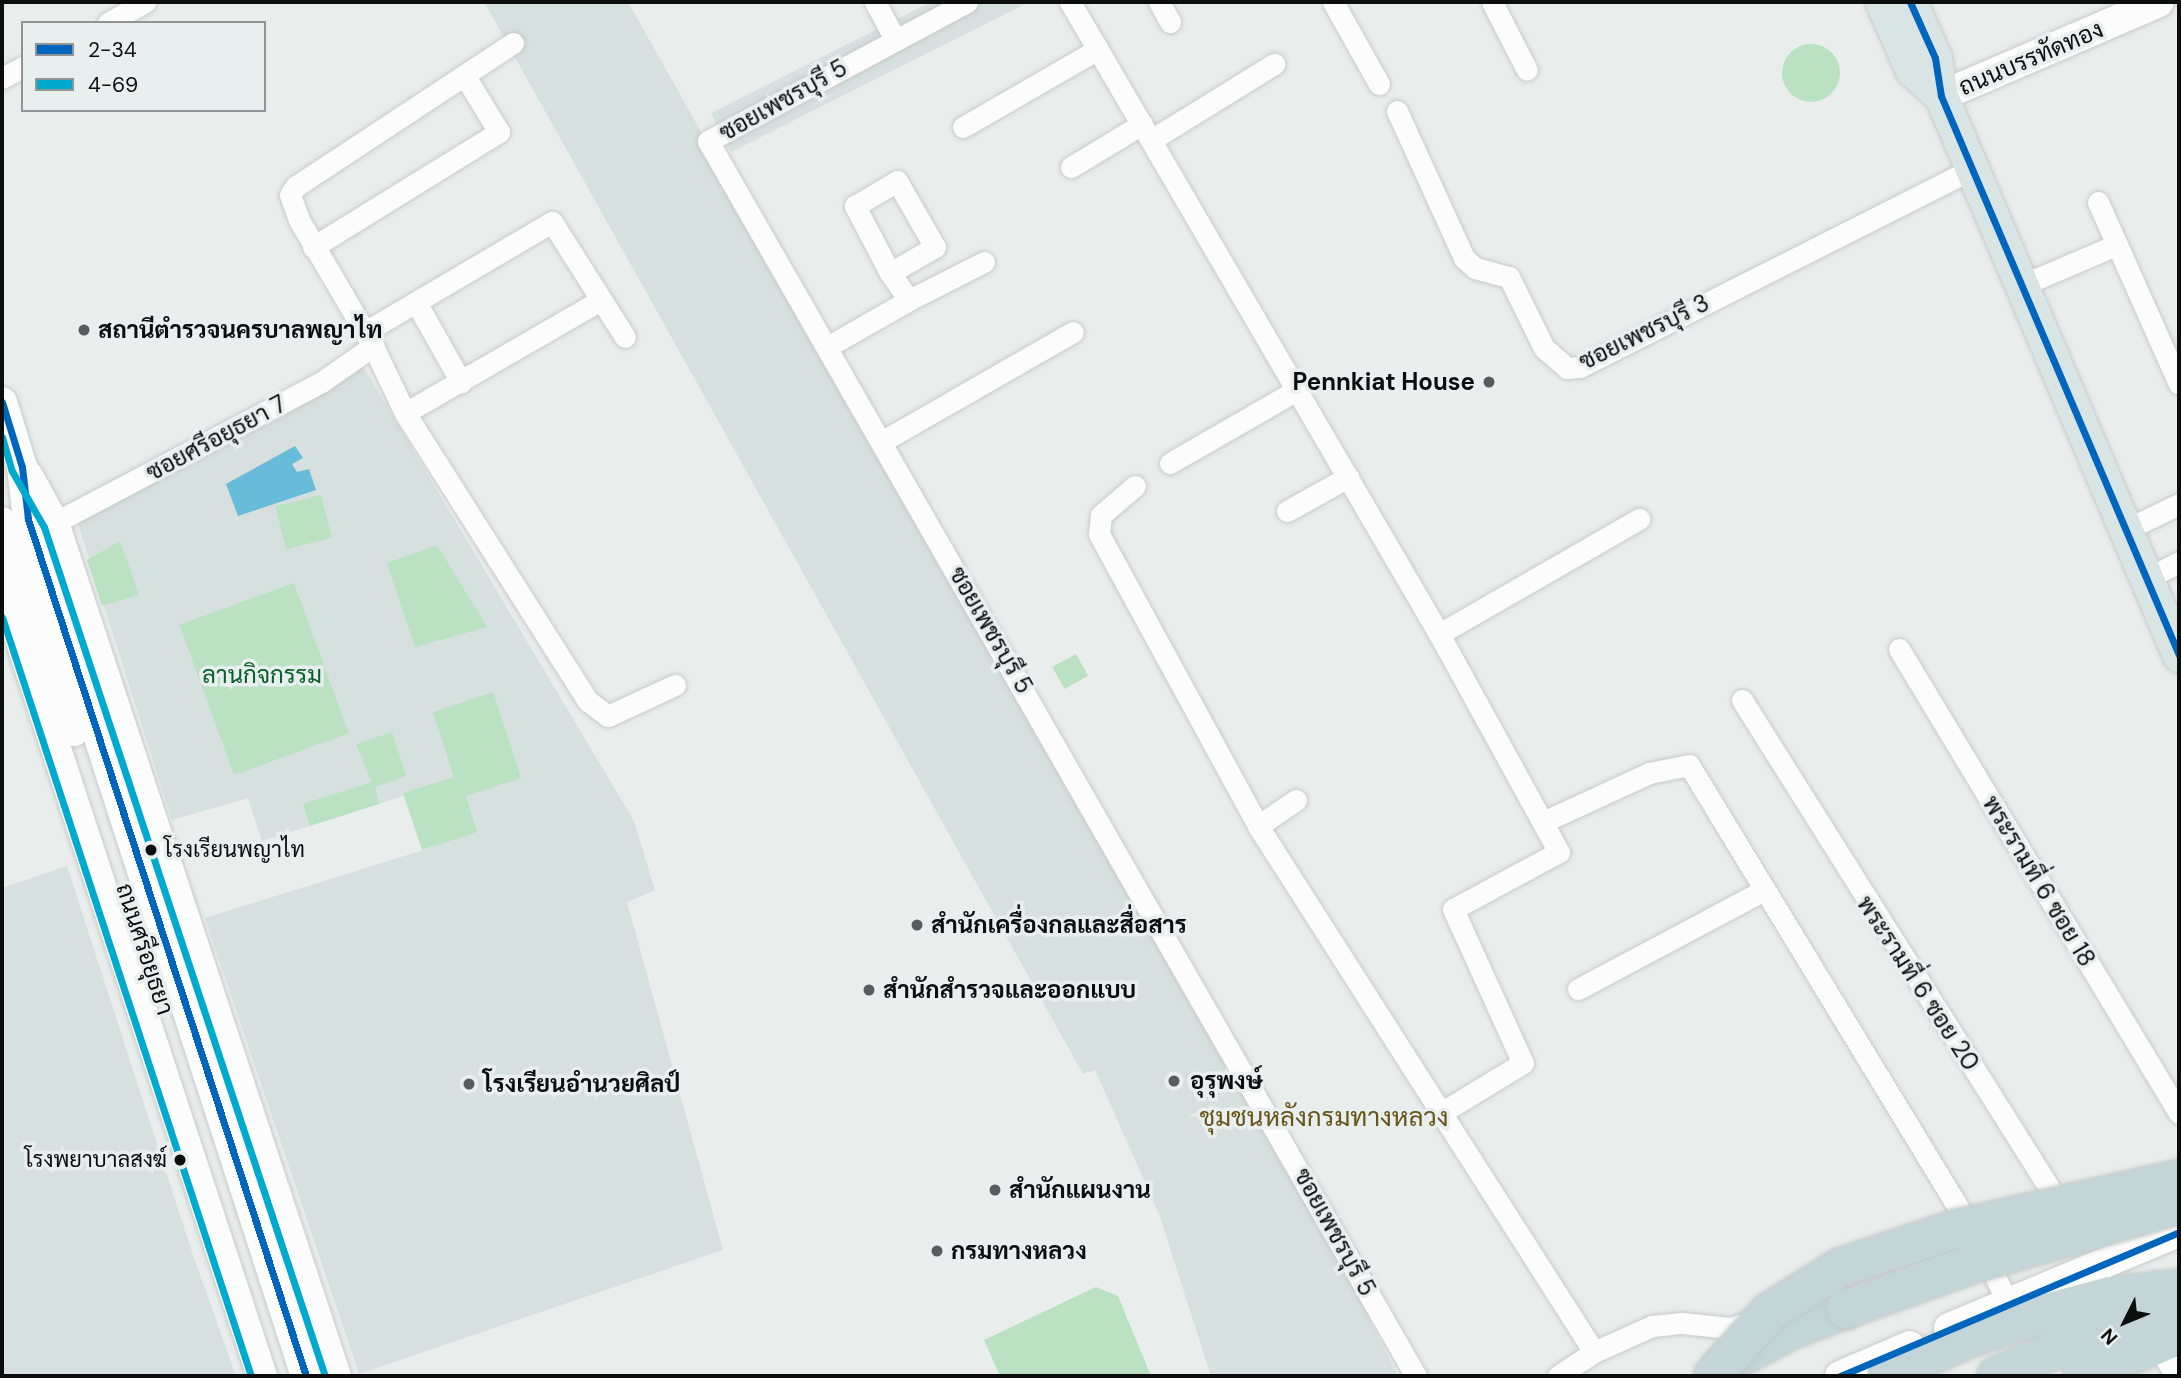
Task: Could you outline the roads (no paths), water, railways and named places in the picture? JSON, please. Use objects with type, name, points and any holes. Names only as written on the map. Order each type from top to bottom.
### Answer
[{"type":"highway","points":[[1713,1376],[1769,1312],[1841,1267],[1956,1229],[2179,1179]]},
{"type":"highway","points":[[1705,1376],[1789,1331],[1846,1309],[1973,1264],[2179,1205]]},
{"type":"highway","points":[[1886,1376],[1965,1340],[2035,1316],[2110,1296],[2179,1288]]},
{"type":"highway","points":[[1997,1376],[2179,1294]]},
{"type":"highway","points":[[2082,1376],[2173,1342]]},
{"type":"main road","points":[[1882,2],[1912,70],[1941,96]]},
{"type":"main road","points":[[1910,2],[1935,58],[1941,96],[2123,531],[2179,655]]},
{"type":"main road","name":"ถนนบรรทัดทอง","points":[[1941,96],[2160,2]]},
{"type":"main road","name":"ถนนศรีอยุธยา","points":[[2,402],[22,467],[32,532],[293,1288],[336,1376]]},
{"type":"main road","name":"ถนนศรีอยุธยา","points":[[22,467],[54,523],[293,1288],[306,1376]]},
{"type":"main road","name":"ถนนศรีอยุธยา","points":[[2,522],[286,1376]]},
{"type":"main road","name":"ถนนศรีอยุธยา","points":[[2,584],[262,1376]]},
{"type":"main road","points":[[1840,1376],[2179,1232]]},
{"type":"main road","points":[[2098,1376],[2173,1342]]},
{"type":"street","points":[[112,21],[145,2]]},
{"type":"street","points":[[875,2],[895,39]]},
{"type":"street","name":"ซอยเพชรบุรี 5","points":[[967,2],[708,141],[1416,1376]]},
{"type":"street","points":[[1070,2],[1439,634],[1559,852],[1453,909],[1523,1063],[1439,1114]]},
{"type":"street","points":[[1159,2],[1170,22]]},
{"type":"street","points":[[1333,2],[1379,84]]},
{"type":"street","points":[[1492,2],[1527,70]]},
{"type":"street","points":[[513,43],[466,78],[295,187],[290,195],[313,247],[369,339],[405,413],[587,701],[608,716],[675,685]]},
{"type":"street","points":[[963,127],[1098,49]]},
{"type":"street","points":[[1072,167],[1146,132],[1274,64]]},
{"type":"street","points":[[2,78],[21,68]]},
{"type":"street","points":[[313,247],[499,132],[466,78]]},
{"type":"street","name":"ซอยเพชรบุรี 3","points":[[1398,111],[1464,258],[1475,268],[1509,277],[1544,348],[1567,368],[1580,367],[1972,169]]},
{"type":"street","points":[[2098,202],[2179,384]]},
{"type":"street","name":"ซอยศรีอยุธยา 7","points":[[54,523],[323,381],[369,339],[417,304],[552,222],[601,300]]},
{"type":"street","points":[[2020,286],[2116,245]]},
{"type":"street","points":[[827,347],[909,300],[984,262]]},
{"type":"street","points":[[890,273],[909,300]]},
{"type":"street","points":[[405,413],[601,300],[625,337]]},
{"type":"street","points":[[417,304],[461,382]]},
{"type":"street","points":[[881,443],[1073,332]]},
{"type":"street","points":[[1170,463],[1297,390]]},
{"type":"street","points":[[1287,511],[1348,477]]},
{"type":"street","points":[[1135,486],[1101,515],[1099,534],[1258,826],[1439,1114],[1594,1352]]},
{"type":"street","points":[[2123,531],[2179,503]]},
{"type":"street","points":[[1439,634],[1639,519]]},
{"type":"street","points":[[2146,579],[2179,562]]},
{"type":"street","name":"พระรามที่ 6 ซอย 18","points":[[1899,649],[2179,1113]]},
{"type":"street","name":"พระรามที่ 6 ซอย 20","points":[[1742,700],[2098,1265]]},
{"type":"street","points":[[1543,822],[1650,773],[1689,765],[1976,1238],[2008,1303]]},
{"type":"street","points":[[1258,826],[1296,800]]},
{"type":"street","points":[[1578,989],[1764,890]]},
{"type":"street","points":[[1558,1376],[1594,1352],[1652,1326],[1682,1323],[1731,1328],[1976,1238]]},
{"type":"street","points":[[2173,1342],[2178,1376]]},
{"type":"water","points":[[295,446],[303,458],[292,464],[297,472],[309,469],[316,490],[238,516],[226,484]]},
{"type":"place","name":"สถานีตำรวจนครบาลพญาไท","points":[[84,330]]},
{"type":"place","name":"Pennkiat House","points":[[1489,382]]},
{"type":"place","name":"โรงเรียนพญาไท","points":[[151,850]]},
{"type":"place","name":"สำนักเครื่องกลและสื่อสาร","points":[[917,925]]},
{"type":"place","name":"สำนักสำรวจและออกแบบ","points":[[869,990]]},
{"type":"place","name":"อุรุพงษ์","points":[[1174,1081]]},
{"type":"place","name":"โรงเรียนอำนวยศิลป์","points":[[469,1084]]},
{"type":"place","name":"โรงพยาบาลสงฆ์","points":[[180,1160]]},
{"type":"place","name":"สำนักแผนงาน","points":[[995,1190]]},
{"type":"place","name":"กรมทางหลวง","points":[[937,1251]]},
{"type":"district","name":"ชุมชนหลังกรมทางหลวง","points":[[1324,1118]]},
{"type":"park label","name":"ลานกิจกรรม","points":[[262,675]]}]
